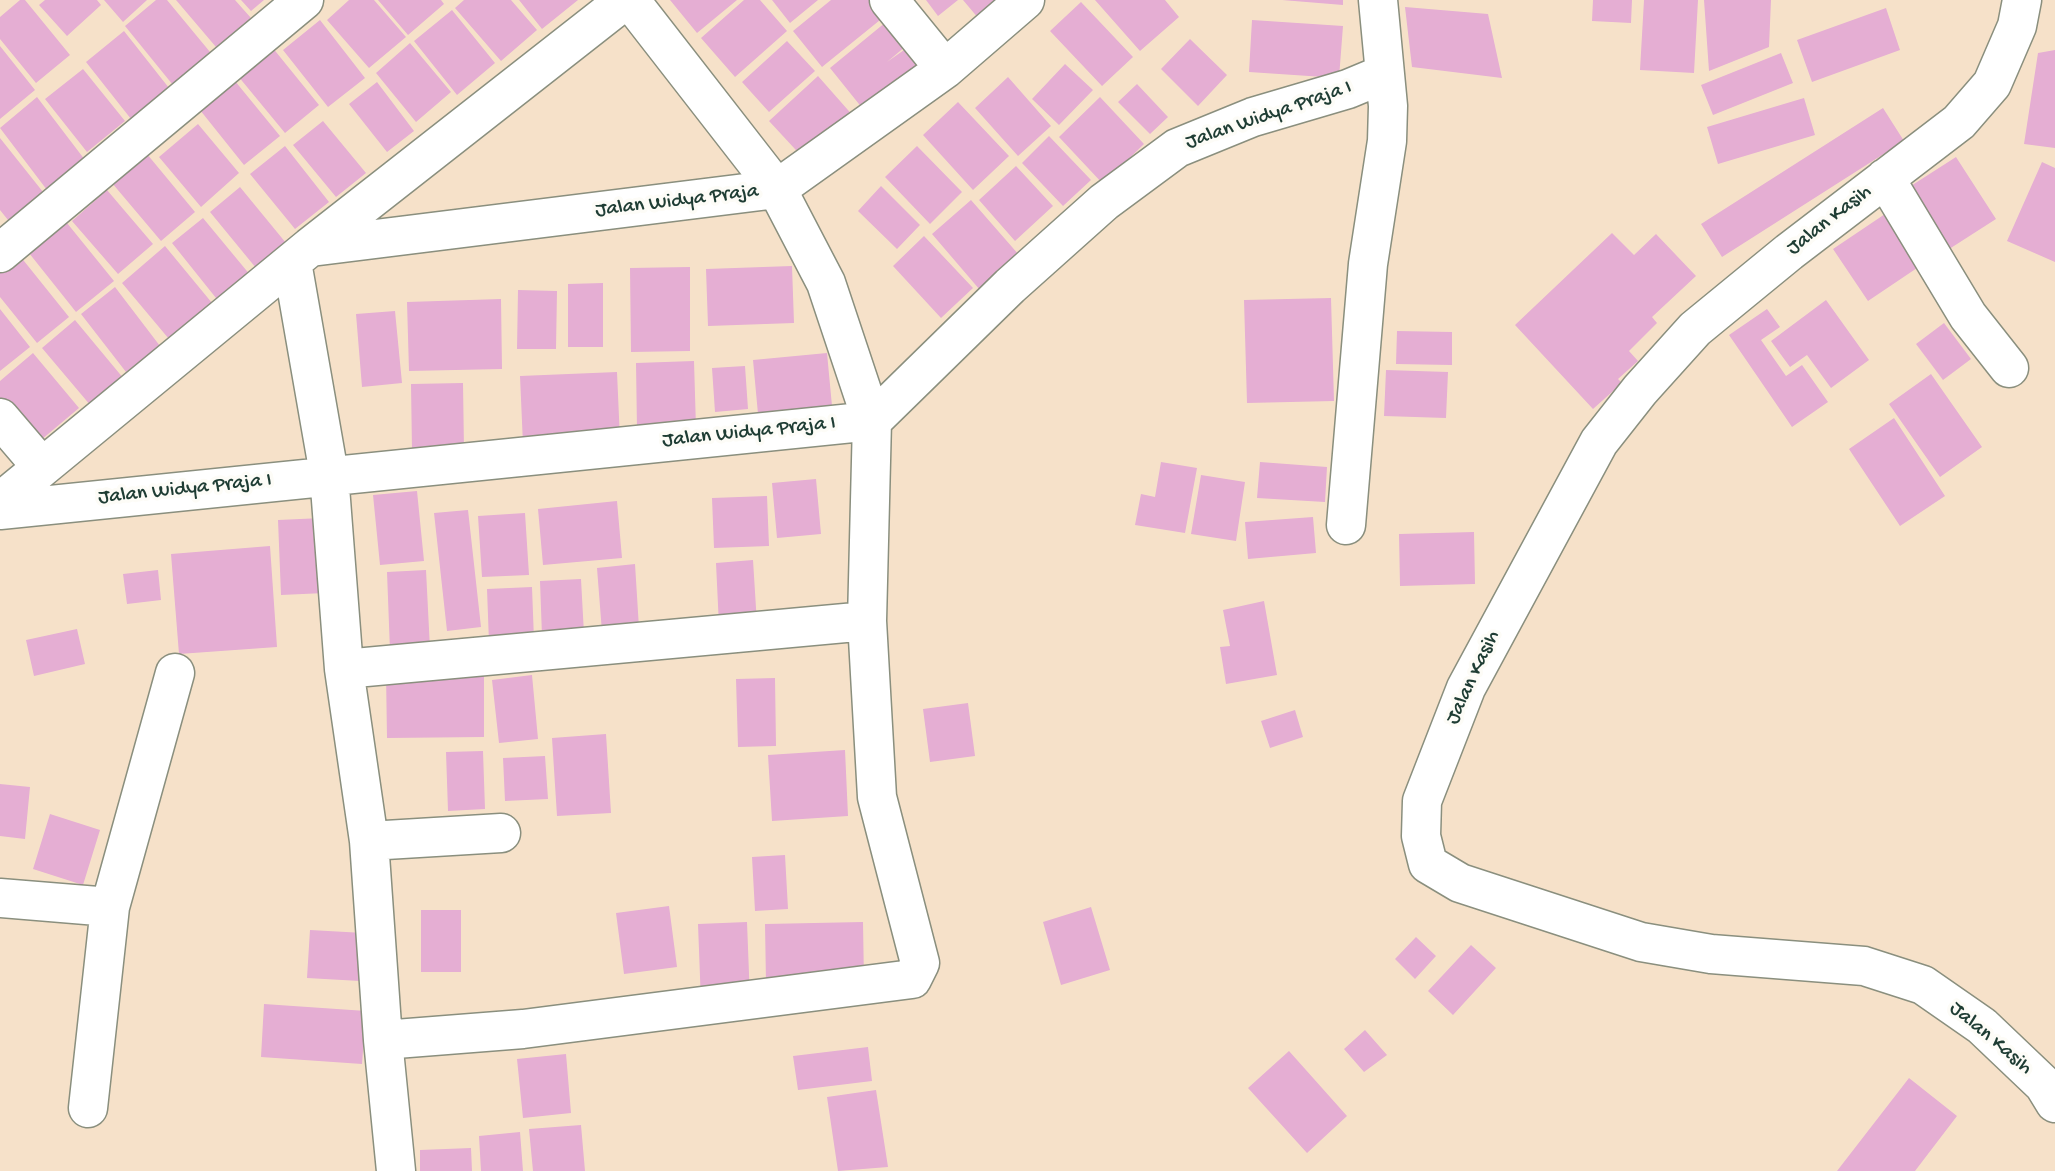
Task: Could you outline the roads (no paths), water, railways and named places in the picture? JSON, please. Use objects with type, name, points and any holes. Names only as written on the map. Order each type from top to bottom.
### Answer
[{"type":"street","points":[[0,253],[304,0]]},
{"type":"street","points":[[0,502],[301,255],[627,0],[777,189],[826,283],[872,421],[867,621],[877,797],[920,962],[912,979],[562,1025],[383,1040]]},
{"type":"street","points":[[889,0],[945,69]]},
{"type":"street","name":"Jalan Widya Praja","points":[[301,255],[777,189],[945,69],[1025,0]]},
{"type":"street","points":[[1346,525],[1367,264],[1387,141],[1378,0]]},
{"type":"street","name":"Jalan Kasih","points":[[2022,0],[2017,26],[1992,84],[1959,122],[1695,329],[1640,390],[1599,442],[1466,688],[1422,801],[1421,836],[1428,864],[1460,883],[1641,942],[1711,954],[1864,966],[1923,985],[1982,1026],[2044,1086],[2055,1103]]},
{"type":"street","name":"Jalan Widya Praja I","points":[[0,510],[329,474],[872,421],[1010,286],[1104,202],[1177,148],[1254,117],[1348,89],[1384,74]]},
{"type":"street","points":[[1885,178],[1968,316],[2009,368]]},
{"type":"street","points":[[301,255],[329,474],[344,669],[369,841],[383,1040],[396,1171]]},
{"type":"street","points":[[0,418],[41,466]]},
{"type":"street","points":[[344,669],[867,621]]},
{"type":"street","points":[[88,1108],[110,907],[175,673]]},
{"type":"street","points":[[369,841],[501,833]]},
{"type":"street","points":[[0,898],[110,907]]}]
